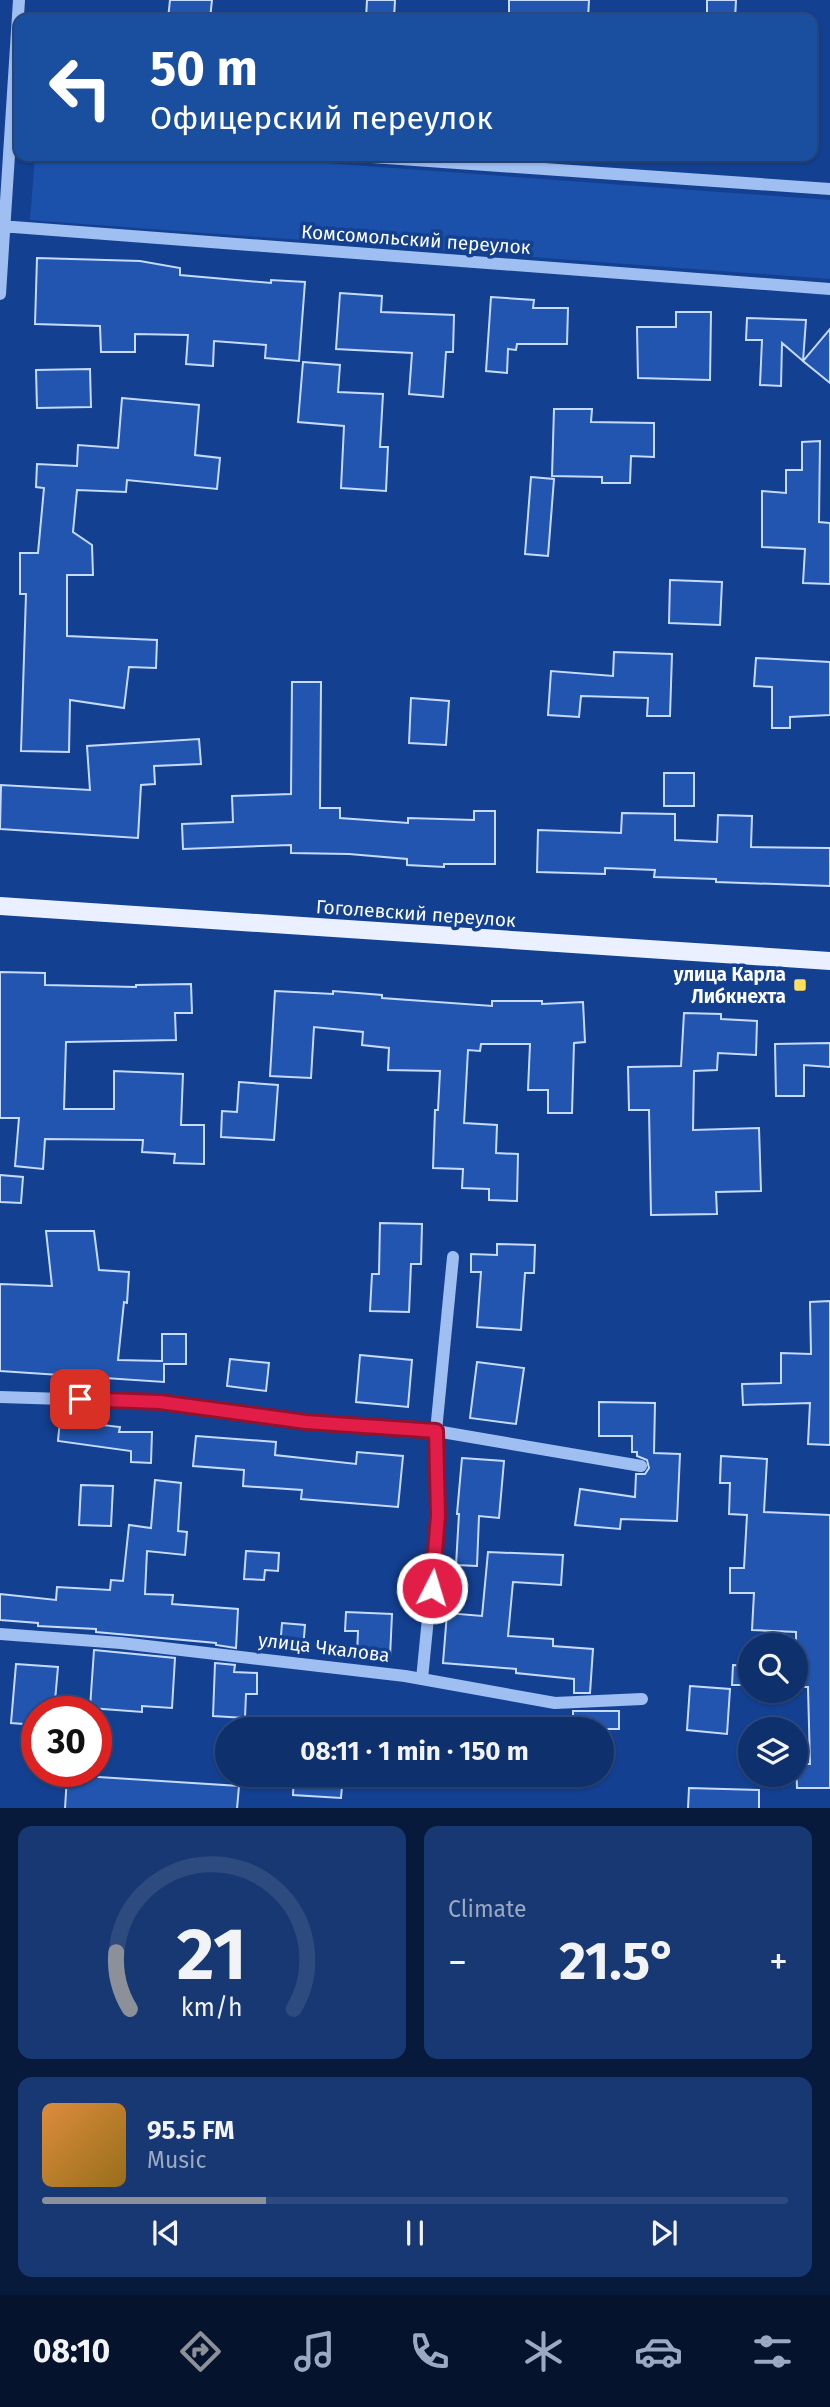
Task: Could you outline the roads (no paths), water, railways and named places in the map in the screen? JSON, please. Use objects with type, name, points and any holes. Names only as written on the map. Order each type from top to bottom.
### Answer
[{"type":"main road","name":"Гоголевский переулок","points":[[0,906],[830,961]]},
{"type":"street","points":[[0,295],[2,227],[14,73]]},
{"type":"street","points":[[430,161],[830,189]]},
{"type":"street","name":"Комсомольский переулок","points":[[2,227],[830,289]]},
{"type":"street","points":[[422,1679],[438,1516],[436,1431],[453,1257]]},
{"type":"street","points":[[0,1397],[160,1402],[306,1422],[436,1431],[641,1466]]},
{"type":"street","name":"улица Чкалова","points":[[0,1634],[121,1643],[422,1679],[555,1703],[642,1699]]},
{"type":"place","name":"улица Карла Либкнехта","points":[[800,985]]}]
